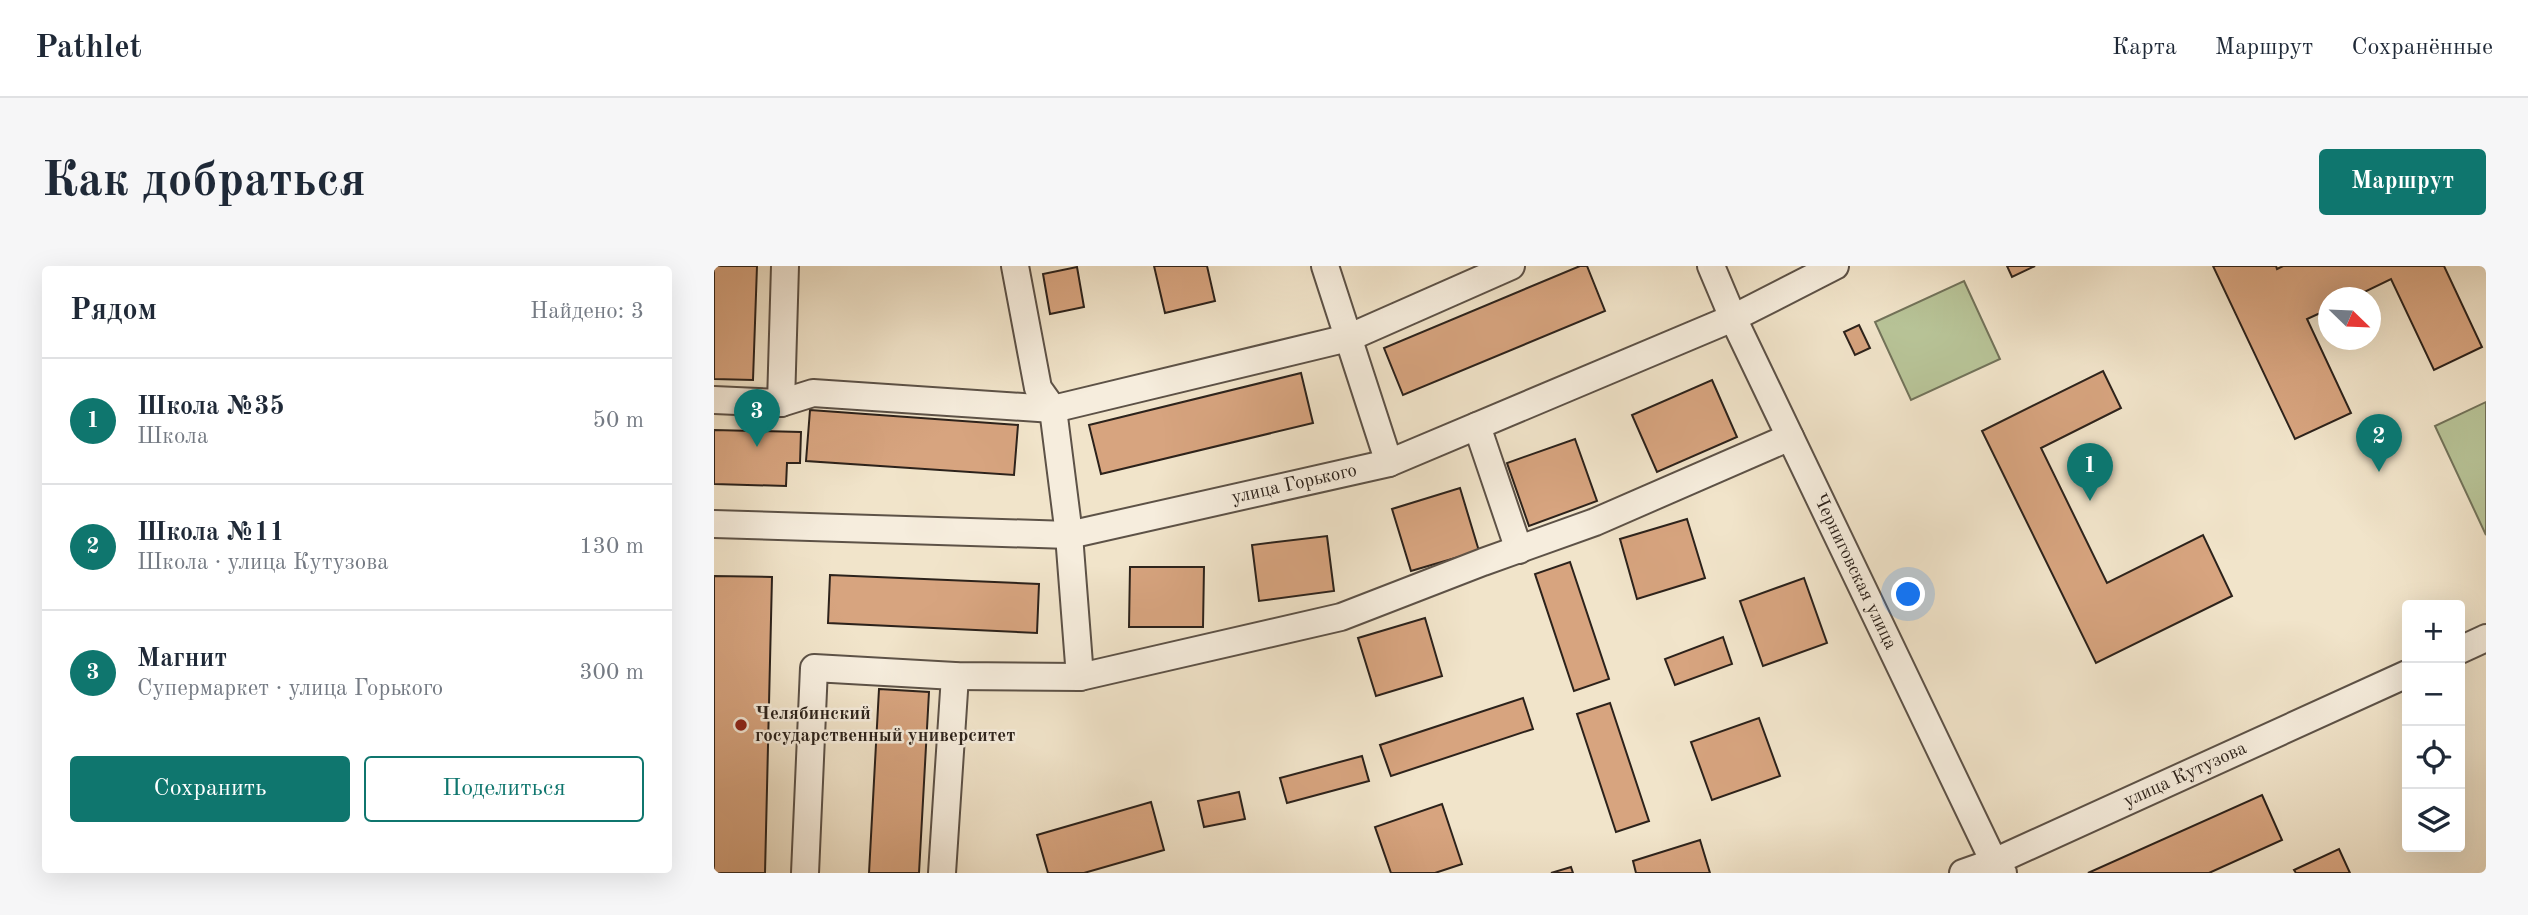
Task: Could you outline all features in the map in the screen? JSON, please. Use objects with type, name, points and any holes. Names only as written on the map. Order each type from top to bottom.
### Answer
[{"type":"street","points":[[781,403],[785,266]]},
{"type":"street","points":[[1015,266],[1038,388],[1053,409],[1069,535],[1080,677]]},
{"type":"street","points":[[1325,266],[1389,463]]},
{"type":"street","points":[[714,400],[781,403],[813,393],[1053,409],[1348,338],[1511,266]]},
{"type":"street","name":"Черниговская улица","points":[[1711,266],[1790,437],[1999,867]]},
{"type":"street","name":"улица Горького","points":[[714,524],[1069,535],[1389,463],[1733,318],[1835,266]]},
{"type":"street","points":[[1476,426],[1519,550]]},
{"type":"street","points":[[806,873],[814,668],[955,676],[1080,677],[1341,617],[1595,522],[1790,437]]},
{"type":"street","points":[[2465,648],[2486,638]]},
{"type":"street","points":[[942,873],[955,676]]},
{"type":"street","name":"улица Кутузова","points":[[1963,873],[1999,867],[2402,676]]},
{"type":"green space","points":[[1964,281],[2000,359],[1911,400],[1875,322]]},
{"type":"green space","points":[[2486,402],[2486,535],[2435,426]]},
{"type":"building","points":[[714,266],[757,266],[753,380],[714,379]]},
{"type":"building","points":[[1154,266],[1207,266],[1215,301],[1165,313]]},
{"type":"building","points":[[1580,266],[1587,266],[1605,311],[1403,395],[1384,348]]},
{"type":"building","points":[[2007,266],[2035,266],[2012,277]]},
{"type":"building","points":[[2213,266],[2276,266],[2277,269],[2283,266],[2444,266],[2482,347],[2434,370],[2391,279],[2375,287],[2318,287],[2318,314],[2307,319],[2318,342],[2318,350],[2322,350],[2351,413],[2295,439]]},
{"type":"building","points":[[1077,267],[1084,307],[1050,314],[1043,274]]},
{"type":"building","points":[[1859,325],[1870,348],[1855,355],[1844,332]]},
{"type":"building","points":[[2103,371],[2121,408],[2041,448],[2107,583],[2203,535],[2232,596],[2096,663],[1982,431]]},
{"type":"building","points":[[1301,373],[1313,423],[1101,474],[1089,425]]},
{"type":"building","points":[[1712,380],[1737,437],[1657,472],[1632,415]]},
{"type":"building","points":[[810,410],[1018,425],[1014,475],[806,461]]},
{"type":"building","points":[[714,430],[801,432],[800,463],[787,463],[786,486],[714,484]]},
{"type":"building","points":[[1575,439],[1597,501],[1529,526],[1507,463]]},
{"type":"building","points":[[1460,488],[1479,551],[1411,571],[1392,509]]},
{"type":"building","points":[[1687,519],[1705,578],[1637,599],[1620,539]]},
{"type":"building","points":[[1327,536],[1334,591],[1259,601],[1252,545]]},
{"type":"building","points":[[1570,562],[1609,679],[1574,691],[1535,574]]},
{"type":"building","points":[[1130,567],[1204,567],[1203,627],[1129,627]]},
{"type":"building","points":[[830,575],[1039,584],[1037,633],[828,623]]},
{"type":"building","name":"Челябинский государственный университет","points":[[714,576],[772,577],[765,873],[714,873]]},
{"type":"building","points":[[1804,578],[1827,643],[1763,666],[1740,601]]},
{"type":"building","points":[[1425,618],[1442,676],[1376,696],[1358,638]]},
{"type":"building","points":[[1723,637],[1732,664],[1675,685],[1665,659]]},
{"type":"building","points":[[879,689],[929,692],[919,873],[869,873]]},
{"type":"building","points":[[1523,698],[1533,729],[1391,776],[1380,745]]},
{"type":"building","points":[[1610,703],[1649,821],[1616,832],[1577,714]]},
{"type":"building","points":[[1759,718],[1780,776],[1712,800],[1691,742]]},
{"type":"building","points":[[1362,756],[1369,781],[1287,803],[1280,778]]},
{"type":"building","points":[[1239,792],[1245,819],[1204,827],[1198,801]]},
{"type":"building","points":[[2262,795],[2282,840],[2209,873],[2088,873]]},
{"type":"building","points":[[1151,802],[1164,850],[1084,873],[1048,873],[1037,835]]},
{"type":"building","points":[[1442,804],[1462,864],[1435,873],[1391,873],[1375,827]]},
{"type":"building","points":[[1700,840],[1710,873],[1636,873],[1633,861]]},
{"type":"building","points":[[2339,849],[2350,873],[2296,873],[2294,870]]},
{"type":"building","points":[[1571,867],[1573,873],[1551,873]]},
{"type":"place","name":"Магнит","points":[[757,447]]},
{"type":"place","name":"Школа №11","points":[[2379,472]]},
{"type":"place","name":"Школа №35","points":[[2090,501]]},
{"type":"place","name":"Челябинский государственный университет","points":[[741,725]]}]
